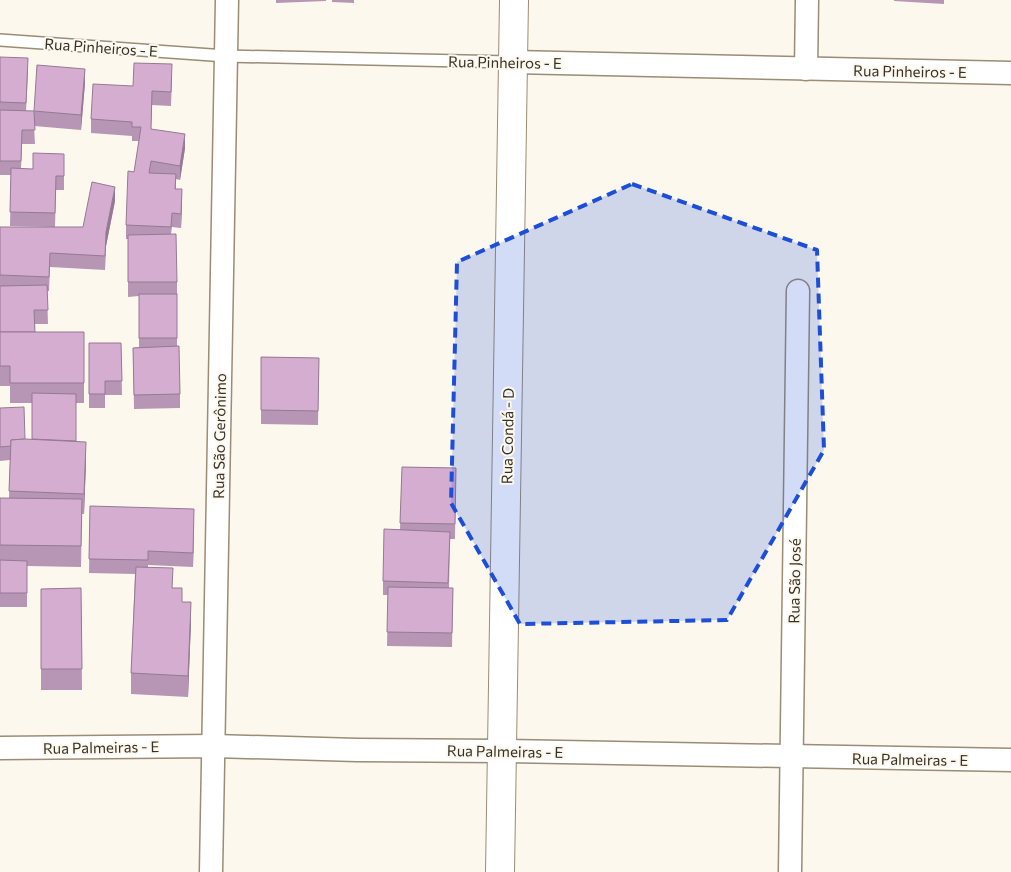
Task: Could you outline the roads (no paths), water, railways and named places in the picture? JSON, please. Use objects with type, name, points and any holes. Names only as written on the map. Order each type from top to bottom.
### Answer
[{"type":"street","name":"Rua São Gerônimo","points":[[211,872],[227,0]]},
{"type":"street","name":"Rua Condá - D","points":[[500,872],[514,0]]},
{"type":"street","points":[[806,69],[808,0]]},
{"type":"street","name":"Rua Pinheiros - E","points":[[513,62],[1011,73]]},
{"type":"street","name":"Rua São José","points":[[790,872],[798,290]]},
{"type":"street","name":"Rua Palmeiras - E","points":[[0,748],[214,746],[1011,760]]},
{"type":"lane","name":"Rua Pinheiros - E","points":[[0,40],[226,56],[513,62]]}]
